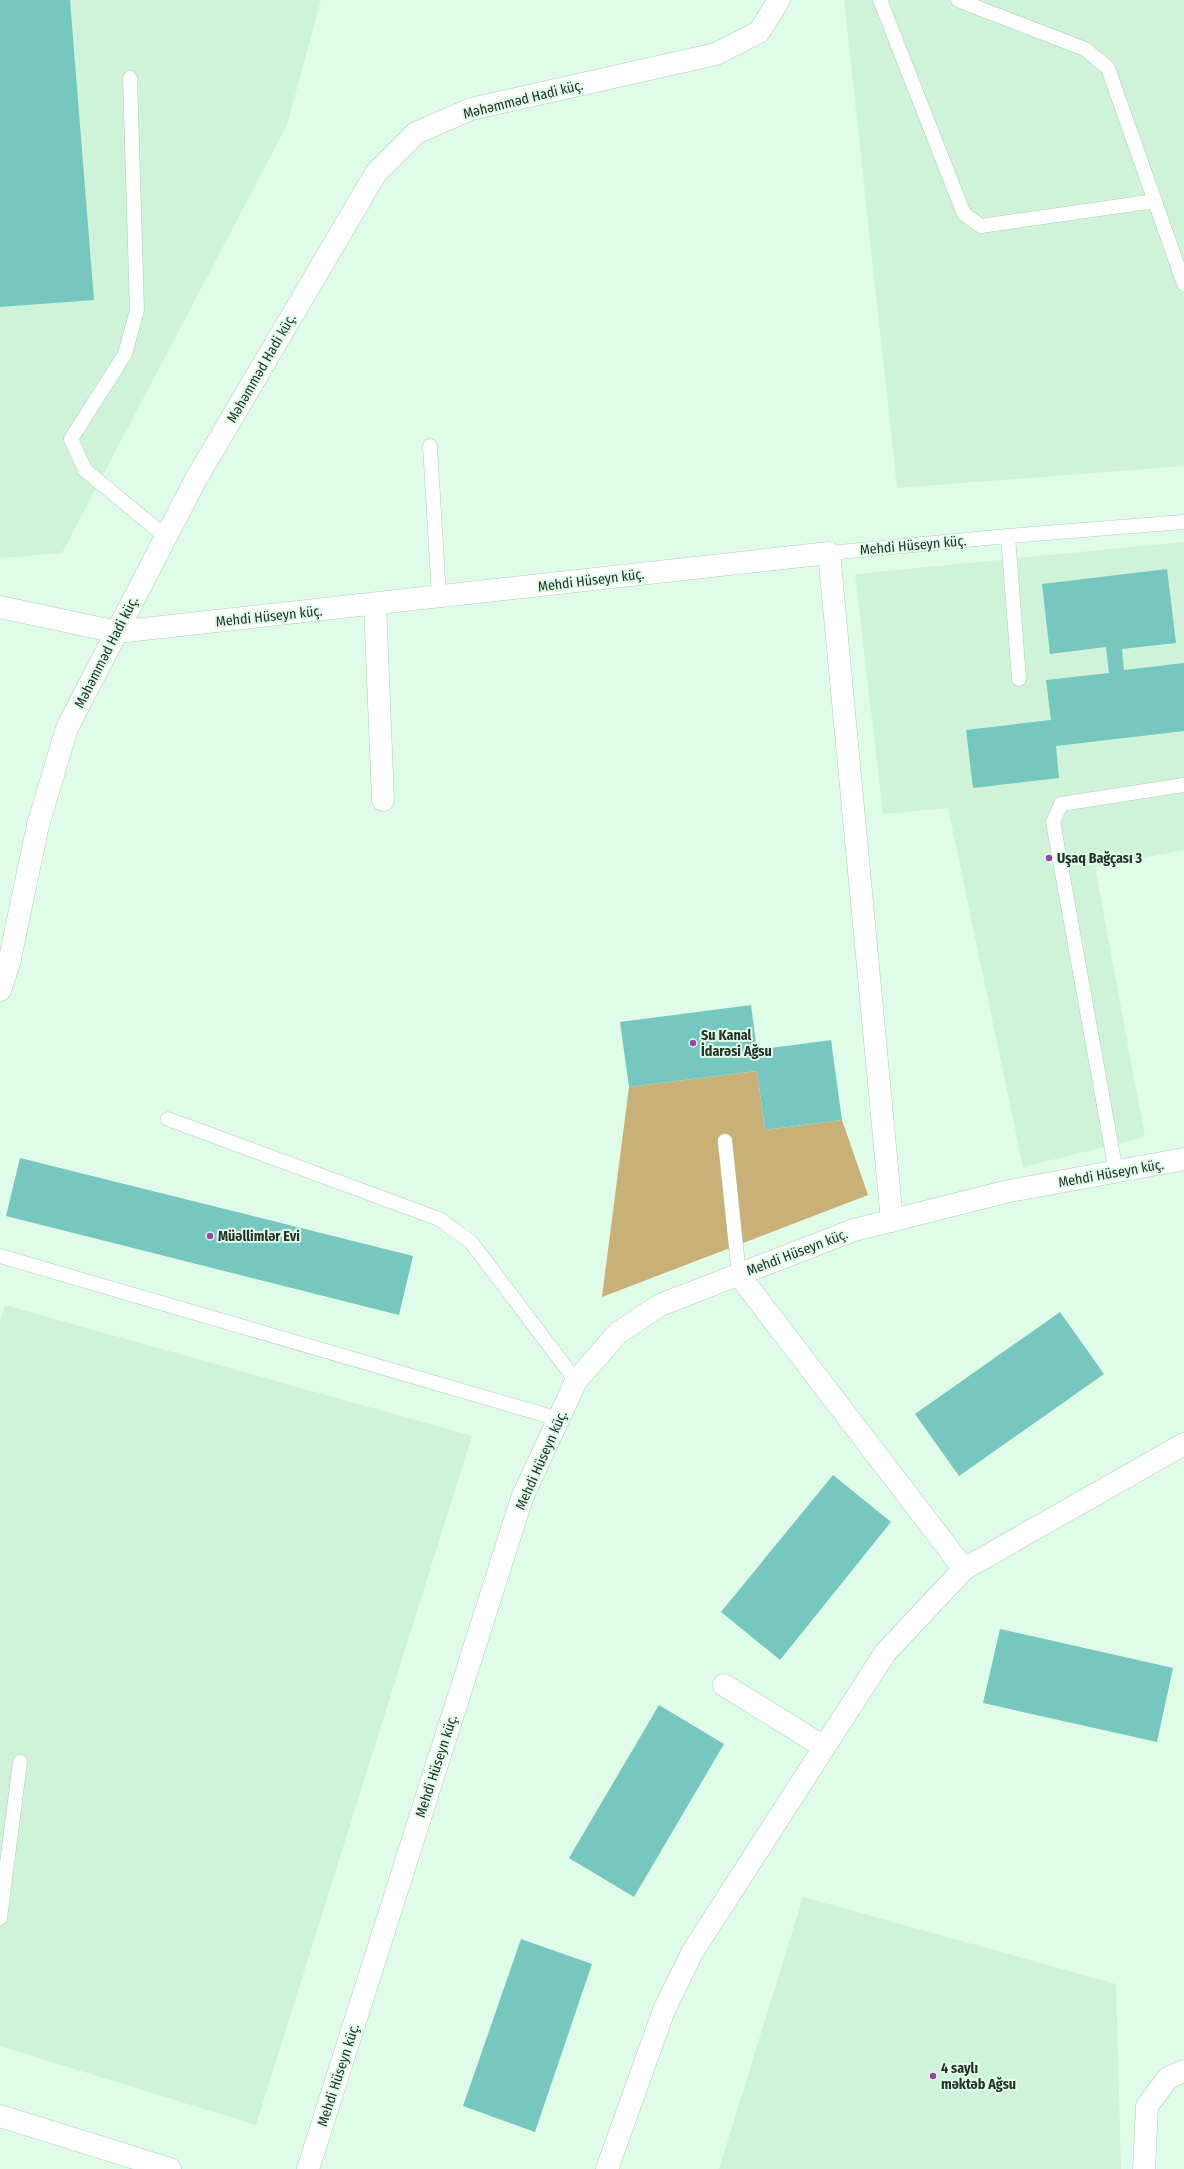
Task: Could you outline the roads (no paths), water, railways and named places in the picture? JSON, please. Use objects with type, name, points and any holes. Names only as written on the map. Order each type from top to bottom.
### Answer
[{"type":"street","name":"Məhəmməd Hadi küç.","points":[[0,990],[9,963],[38,824],[67,728],[196,479],[376,173],[416,132],[471,109],[716,54],[759,32],[779,0]]},
{"type":"street","name":"Mehdi Hüseyn küç.","points":[[0,607],[117,632],[829,553]]},
{"type":"street","points":[[829,553],[892,1221]]},
{"type":"street","points":[[376,604],[383,800]]},
{"type":"street","name":"Mehdi Hüseyn küç.","points":[[308,2169],[522,1498],[576,1380],[618,1333],[654,1309],[854,1230],[1009,1191],[1184,1159]]},
{"type":"street","points":[[739,1275],[964,1569]]},
{"type":"street","points":[[607,2169],[664,2010],[693,1951],[885,1653],[964,1569],[1184,1444]]},
{"type":"street","points":[[724,1685],[824,1747]]},
{"type":"street","points":[[1144,2169],[1147,2106],[1168,2078],[1184,2071]]},
{"type":"street","points":[[0,2116],[170,2169]]},
{"type":"lane","points":[[880,0],[964,214],[981,226],[1155,201]]},
{"type":"lane","points":[[958,0],[1085,49],[1108,68],[1184,284]]},
{"type":"lane","points":[[130,78],[137,310],[125,354],[71,439],[85,470],[166,537]]},
{"type":"lane","points":[[430,446],[439,597]]},
{"type":"lane","name":"Mehdi Hüseyn küç.","points":[[829,553],[1008,536],[1184,522]]},
{"type":"lane","points":[[1008,536],[1019,680]]},
{"type":"lane","points":[[1116,1172],[1053,822],[1061,804],[1184,785]]},
{"type":"lane","points":[[168,1119],[439,1219],[471,1242],[576,1380]]},
{"type":"lane","points":[[725,1141],[739,1275]]},
{"type":"lane","points":[[0,1256],[558,1419]]},
{"type":"lane","points":[[0,1918],[20,1762]]},
{"type":"place","name":"Uşaq Bağçası 3","points":[[1049,858]]},
{"type":"place","name":"Su Kanal İdarəsi Ağsu","points":[[693,1043]]},
{"type":"place","name":"Müəllimlər Evi","points":[[210,1236]]},
{"type":"place","name":"4 saylı məktəb Ağsu","points":[[933,2076]]}]
